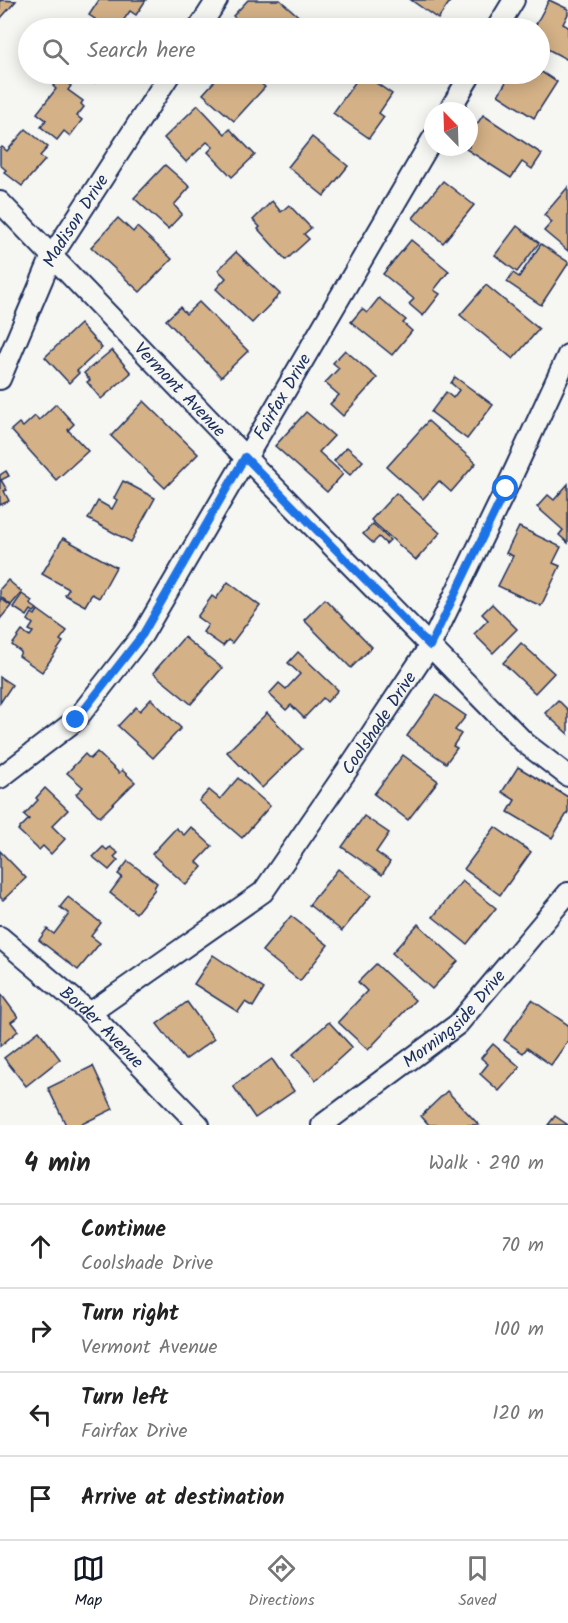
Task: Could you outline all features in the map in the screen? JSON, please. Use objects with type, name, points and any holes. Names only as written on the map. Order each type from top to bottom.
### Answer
[{"type":"street","points":[[205,18],[217,0]]},
{"type":"street","points":[[503,18],[514,0]]},
{"type":"street","name":"Madison Drive","points":[[0,379],[52,256],[164,84]]},
{"type":"street","points":[[454,102],[465,84]]},
{"type":"street","name":"Fairfax Drive","points":[[0,778],[76,720],[143,634],[424,153]]},
{"type":"street","name":"Vermont Avenue","points":[[0,202],[525,743],[568,776]]},
{"type":"street","name":"Coolshade Drive","points":[[90,1013],[263,892],[430,646],[568,355]]},
{"type":"street","name":"Morningside Drive","points":[[322,1125],[458,1024],[568,893]]},
{"type":"street","name":"Border Avenue","points":[[0,937],[90,1013],[199,1125]]},
{"type":"building","points":[[0,0],[16,1],[0,19]]},
{"type":"building","points":[[99,0],[146,0],[136,15],[130,11],[125,18],[94,18],[89,15]]},
{"type":"building","points":[[248,0],[280,0],[301,18],[235,18],[233,16]]},
{"type":"building","points":[[411,0],[451,0],[437,18]]},
{"type":"building","points":[[549,0],[568,9],[563,24],[568,27],[568,60],[550,50],[550,18],[539,18]]},
{"type":"building","points":[[550,77],[557,82],[534,118],[498,95],[505,84],[550,84]]},
{"type":"building","points":[[68,84],[71,86],[68,90],[83,101],[81,104],[84,107],[77,116],[82,120],[70,136],[64,131],[57,140],[41,127],[46,120],[37,113],[56,89],[53,86]]},
{"type":"building","points":[[212,84],[262,84],[265,87],[234,121],[203,94]]},
{"type":"building","points":[[354,84],[378,84],[392,94],[379,113],[384,117],[369,138],[333,113]]},
{"type":"building","points":[[198,105],[225,134],[230,129],[255,155],[232,177],[208,152],[213,147],[207,142],[186,162],[164,138]]},
{"type":"building","points":[[483,115],[542,154],[532,169],[522,162],[511,178],[477,156],[478,122]]},
{"type":"building","points":[[26,129],[48,147],[40,156],[45,160],[22,186],[4,172],[6,170],[0,165],[0,149],[2,147],[7,151]]},
{"type":"building","points":[[312,137],[348,166],[324,196],[288,167]]},
{"type":"building","points":[[165,165],[190,187],[174,205],[182,214],[168,229],[134,198]]},
{"type":"building","points":[[443,181],[474,205],[443,243],[413,218]]},
{"type":"building","points":[[568,187],[568,251],[544,231],[552,222],[544,215]]},
{"type":"building","points":[[272,201],[281,212],[289,205],[311,228],[304,234],[309,239],[286,260],[258,229],[260,227],[253,220]]},
{"type":"building","points":[[118,218],[133,232],[137,227],[172,259],[140,292],[91,247]]},
{"type":"building","points":[[517,226],[539,243],[517,272],[495,255]]},
{"type":"building","points":[[411,240],[449,271],[434,290],[440,294],[423,316],[409,304],[414,299],[383,274]]},
{"type":"building","points":[[541,244],[568,264],[541,305],[507,282],[513,273],[519,277]]},
{"type":"building","points":[[236,252],[280,294],[252,323],[216,289],[226,278],[218,270]]},
{"type":"building","points":[[486,285],[539,329],[513,359],[460,315]]},
{"type":"building","points":[[379,298],[406,320],[403,323],[412,331],[392,355],[351,322],[362,309],[367,313]]},
{"type":"building","points":[[199,302],[248,351],[221,377],[166,320],[180,307],[186,314]]},
{"type":"building","points":[[80,324],[102,348],[77,371],[79,373],[69,383],[45,357]]},
{"type":"building","points":[[112,350],[131,373],[101,399],[87,382],[90,380],[84,373]]},
{"type":"building","points":[[345,350],[377,378],[343,416],[330,404],[339,395],[325,383],[339,368],[333,363]]},
{"type":"building","points":[[455,377],[493,405],[467,439],[431,412],[446,392],[453,398],[459,390],[451,383]]},
{"type":"building","points":[[144,401],[198,454],[165,488],[111,436]]},
{"type":"building","points":[[56,404],[74,424],[68,430],[88,451],[56,480],[11,430],[19,423],[23,427],[35,416],[39,420]]},
{"type":"building","points":[[306,412],[334,436],[319,452],[343,474],[327,492],[275,446]]},
{"type":"building","points":[[428,421],[476,463],[451,492],[439,481],[423,499],[387,467]]},
{"type":"building","points":[[347,447],[363,461],[350,475],[334,461]]},
{"type":"building","points":[[6,471],[9,476],[1,480],[7,490],[4,491],[9,501],[0,505],[0,475]]},
{"type":"building","points":[[123,481],[155,498],[131,542],[88,519],[98,501],[112,509],[117,500],[114,498]]},
{"type":"building","points":[[568,484],[568,543],[559,535],[563,530],[537,507],[548,495],[554,500]]},
{"type":"building","points":[[396,493],[440,533],[416,560],[371,520]]},
{"type":"building","points":[[373,524],[390,540],[386,544],[379,537],[373,543],[363,534]]},
{"type":"building","points":[[519,527],[561,547],[553,563],[560,566],[541,606],[498,586],[513,556],[506,553]]},
{"type":"building","points":[[63,538],[116,567],[99,598],[92,594],[85,606],[65,595],[69,589],[42,574]]},
{"type":"building","points":[[8,580],[22,592],[11,605],[0,596],[0,589]]},
{"type":"building","points":[[228,582],[260,606],[232,643],[228,640],[223,646],[203,632],[208,625],[197,617],[212,596],[216,599]]},
{"type":"building","points":[[22,594],[32,601],[30,604],[37,609],[34,612],[31,610],[27,616],[13,607]]},
{"type":"building","points":[[0,598],[11,606],[0,619]]},
{"type":"building","points":[[325,599],[372,647],[351,668],[304,620]]},
{"type":"building","points":[[492,604],[517,629],[493,653],[474,634],[488,620],[482,614]]},
{"type":"building","points":[[38,610],[67,631],[60,640],[63,642],[42,672],[19,656],[21,652],[12,645],[22,631],[30,636],[33,632],[29,630],[33,624],[28,620],[32,613],[35,615]]},
{"type":"building","points":[[184,637],[222,668],[191,704],[153,673]]},
{"type":"building","points":[[521,643],[554,673],[535,693],[503,663]]},
{"type":"building","points":[[298,652],[338,690],[327,702],[323,698],[304,718],[291,705],[286,710],[269,694],[279,683],[286,689],[300,674],[288,663]]},
{"type":"building","points":[[0,677],[12,685],[0,703]]},
{"type":"building","points":[[436,695],[466,716],[455,730],[461,734],[453,746],[457,748],[446,763],[407,736]]},
{"type":"building","points":[[151,699],[181,728],[153,758],[118,726],[136,707],[140,711]]},
{"type":"building","points":[[558,700],[568,710],[568,734],[545,713]]},
{"type":"building","points":[[267,713],[302,749],[262,788],[227,752]]},
{"type":"building","points":[[97,752],[119,773],[122,770],[135,782],[100,817],[76,794],[83,787],[67,773],[85,754],[90,759]]},
{"type":"building","points":[[403,755],[438,781],[408,820],[374,794]]},
{"type":"building","points":[[518,767],[568,797],[568,812],[552,838],[508,812],[515,800],[502,792]]},
{"type":"building","points":[[238,778],[270,806],[242,838],[199,801],[209,790],[220,799]]},
{"type":"building","points":[[45,788],[68,810],[52,826],[65,839],[51,854],[43,846],[39,850],[18,830],[29,819],[24,815],[38,800],[36,798]]},
{"type":"building","points":[[364,816],[389,833],[376,852],[390,862],[382,875],[342,847]]},
{"type":"building","points":[[191,827],[212,846],[197,862],[202,867],[186,885],[152,854],[176,828],[184,835]]},
{"type":"building","points":[[495,827],[531,852],[500,895],[464,869]]},
{"type":"building","points":[[103,847],[107,850],[110,847],[118,853],[114,857],[118,860],[109,870],[93,857]]},
{"type":"building","points":[[0,851],[26,878],[3,900],[0,897]]},
{"type":"building","points":[[128,861],[157,883],[155,889],[136,913],[110,893],[122,877],[118,874]]},
{"type":"building","points":[[338,869],[371,895],[342,931],[309,905]]},
{"type":"building","points":[[462,881],[496,908],[467,944],[433,917]]},
{"type":"building","points":[[68,897],[101,923],[91,936],[100,943],[78,970],[39,940],[47,929],[54,934],[69,914],[60,907]]},
{"type":"building","points":[[291,916],[328,945],[300,981],[262,951]]},
{"type":"building","points":[[418,924],[458,961],[432,989],[392,953]]},
{"type":"building","points":[[213,955],[264,989],[253,1007],[245,1002],[238,1012],[194,984]]},
{"type":"building","points":[[376,964],[415,1000],[368,1050],[338,1022],[367,991],[358,982]]},
{"type":"building","points":[[1,994],[18,1017],[11,1022],[18,1031],[0,1046]]},
{"type":"building","points":[[532,1000],[568,1025],[568,1041],[551,1065],[527,1048],[523,1053],[504,1040]]},
{"type":"building","points":[[187,1002],[214,1039],[185,1060],[157,1024]]},
{"type":"building","points":[[329,1022],[352,1047],[316,1080],[293,1054]]},
{"type":"building","points":[[39,1031],[60,1059],[26,1086],[4,1058]]},
{"type":"building","points":[[493,1044],[520,1067],[499,1091],[480,1074],[488,1064],[481,1058]]},
{"type":"building","points":[[272,1059],[294,1091],[255,1118],[233,1086]]},
{"type":"building","points":[[93,1066],[113,1109],[80,1125],[66,1125],[48,1088]]},
{"type":"building","points":[[447,1091],[479,1125],[429,1125],[421,1116]]},
{"type":"building","points":[[555,1116],[568,1125],[548,1125]]},
{"type":"route","points":[[76,720],[143,634],[245,457],[430,646],[506,489]]}]
